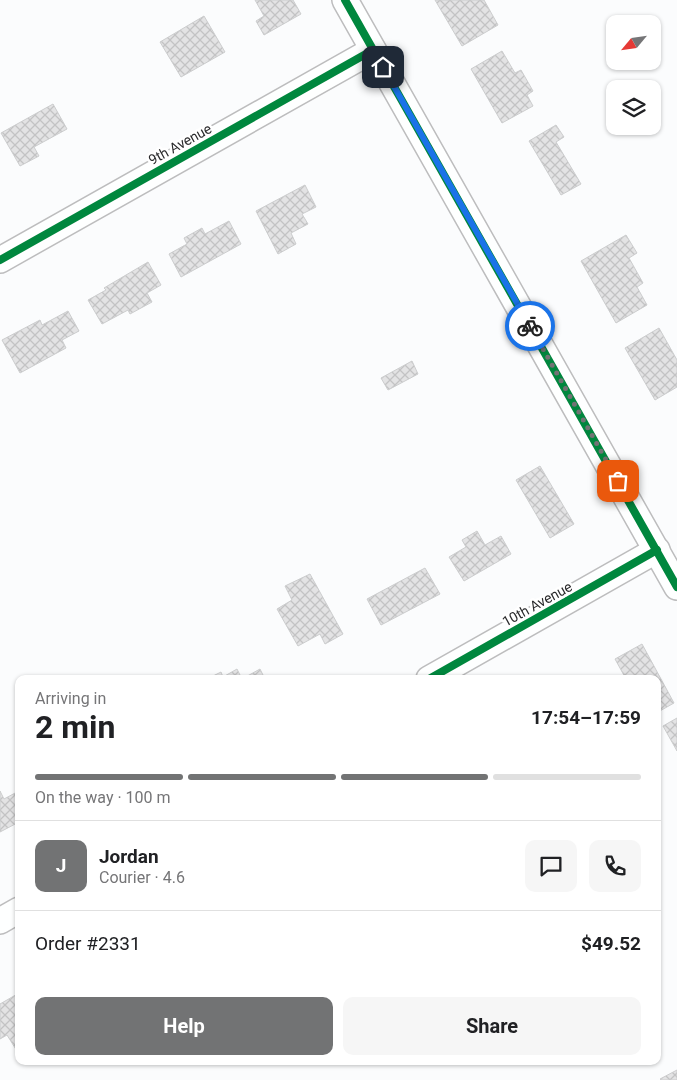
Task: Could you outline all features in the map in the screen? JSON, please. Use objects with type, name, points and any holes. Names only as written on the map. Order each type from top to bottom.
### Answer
[{"type":"street","points":[[345,0],[677,587]]},
{"type":"street","name":"9th Avenue","points":[[0,260],[373,50]]},
{"type":"street","name":"10th Avenue","points":[[436,675],[656,550]]},
{"type":"street","points":[[0,921],[15,912]]},
{"type":"building","points":[[255,0],[293,0],[301,14],[264,35],[256,21],[264,16]]},
{"type":"building","points":[[435,0],[484,0],[498,25],[462,46]]},
{"type":"building","points":[[204,16],[225,52],[181,77],[160,42]]},
{"type":"building","points":[[502,51],[515,73],[521,70],[533,91],[527,95],[533,106],[502,123],[471,69]]},
{"type":"building","points":[[53,104],[67,129],[34,147],[39,156],[20,166],[1,133]]},
{"type":"building","points":[[556,125],[564,137],[556,142],[581,184],[561,195],[529,141]]},
{"type":"building","points":[[305,185],[316,207],[302,214],[308,224],[291,233],[296,244],[278,254],[256,211]]},
{"type":"building","points":[[229,221],[241,244],[181,277],[169,254],[187,244],[184,238],[202,228],[205,234]]},
{"type":"building","points":[[626,235],[637,253],[629,258],[643,283],[637,287],[647,305],[616,323],[581,261]]},
{"type":"building","points":[[148,262],[161,285],[147,293],[152,302],[130,314],[128,310],[102,324],[88,300],[106,290],[104,288]]},
{"type":"building","points":[[68,311],[79,331],[62,340],[66,348],[20,373],[2,340],[40,320],[42,325]]},
{"type":"building","points":[[659,328],[677,360],[677,387],[655,400],[625,348]]},
{"type":"building","points":[[412,361],[418,374],[388,390],[381,378]]},
{"type":"building","points":[[540,466],[574,524],[550,538],[516,480]]},
{"type":"building","points":[[477,531],[485,545],[501,536],[511,554],[464,581],[449,557],[466,547],[462,540]]},
{"type":"building","points":[[425,568],[440,594],[381,625],[367,599]]},
{"type":"building","points":[[310,574],[343,634],[325,644],[320,634],[298,646],[277,609],[292,600],[285,586]]},
{"type":"building","points":[[642,644],[659,675],[624,675],[615,659]]},
{"type":"building","points":[[237,669],[240,675],[226,675]]},
{"type":"building","points":[[260,669],[263,675],[249,675]]},
{"type":"building","points":[[661,679],[674,703],[661,710]]},
{"type":"building","points":[[677,718],[677,751],[663,726]]},
{"type":"building","points":[[0,791],[4,799],[15,793],[15,824],[0,832]]},
{"type":"building","points":[[15,995],[15,1048],[7,1035],[0,1039],[0,1004]]},
{"type":"building","points":[[677,1070],[677,1080],[660,1079]]},
{"type":"cycle path","points":[[345,0],[677,587]]},
{"type":"cycle path","points":[[0,260],[373,50]]},
{"type":"cycle path","points":[[436,675],[657,550]]},
{"type":"way so far","points":[[530,326],[618,481]]},
{"type":"route","points":[[383,67],[530,326]]}]
